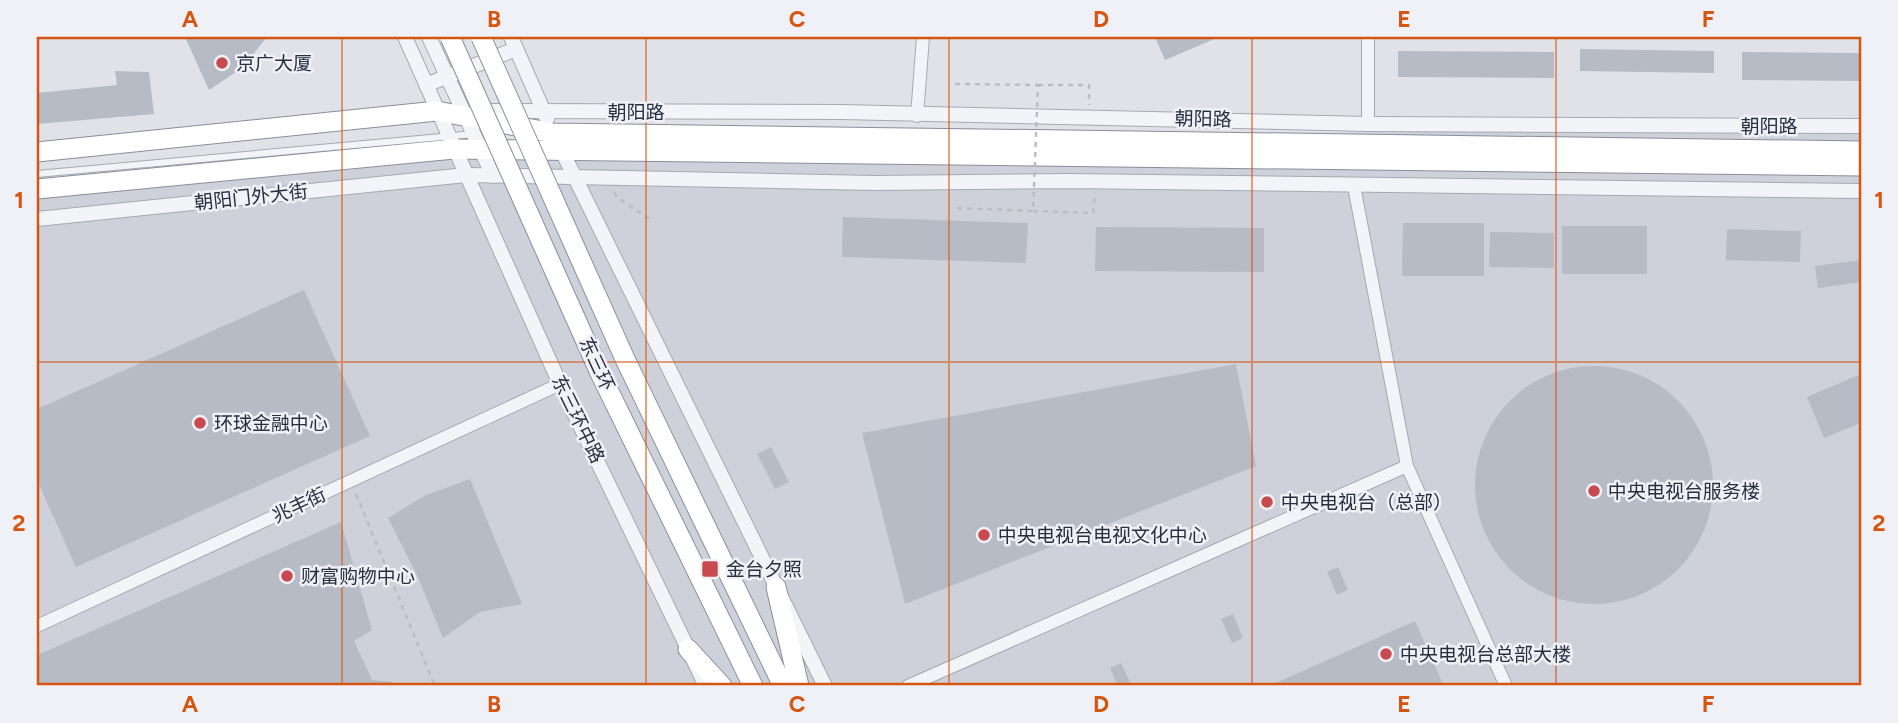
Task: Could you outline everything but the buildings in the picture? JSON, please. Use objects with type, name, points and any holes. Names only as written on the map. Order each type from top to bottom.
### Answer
[{"type":"highway","name":"东三环","points":[[450,37],[599,371],[753,686]]},
{"type":"highway","name":"东三环","points":[[481,37],[625,359],[783,686]]},
{"type":"highway","points":[[37,152],[437,111],[471,127],[557,141]]},
{"type":"highway","points":[[471,127],[557,141]]},
{"type":"highway","name":"朝阳门外大街","points":[[37,189],[451,141],[471,127]]},
{"type":"highway","name":"朝阳路","points":[[557,141],[1861,151]]},
{"type":"highway","name":"朝阳路","points":[[557,141],[1861,166]]},
{"type":"highway","points":[[776,587],[799,686]]},
{"type":"highway","points":[[688,649],[722,686]]},
{"type":"street","name":"东三环中路","points":[[405,37],[561,384],[706,686]]},
{"type":"street","points":[[429,37],[493,176]]},
{"type":"street","points":[[916,116],[923,37]]},
{"type":"street","points":[[1368,37],[1368,124]]},
{"type":"street","points":[[426,85],[513,43],[557,141],[825,686]]},
{"type":"street","name":"朝阳路","points":[[471,127],[544,112],[841,112],[916,116],[1368,124],[1861,126]]},
{"type":"street","name":"朝阳门外大街","points":[[37,219],[466,175],[574,176]]},
{"type":"street","points":[[574,176],[875,183],[1096,182],[1861,191]]},
{"type":"street","points":[[1354,186],[1407,466],[1506,686]]},
{"type":"street","name":"兆丰街","points":[[37,626],[561,384]]},
{"type":"street","points":[[908,686],[1407,466]]},
{"type":"lane","points":[[37,174],[451,141]]},
{"type":"path","points":[[955,84],[1088,85],[1089,118]]},
{"type":"path","points":[[1033,211],[1038,85]]},
{"type":"path","points":[[955,208],[1093,213],[1096,182]]},
{"type":"path","points":[[350,481],[435,686]]},
{"type":"shaded area","points":[[1861,127],[1861,686],[37,686],[37,188],[497,142]]},
{"type":"place","name":"京广大厦","points":[[222,63]]},
{"type":"place","name":"环球金融中心","points":[[200,423]]},
{"type":"place","name":"中央电视台服务楼","points":[[1594,491]]},
{"type":"place","name":"中央电视台（总部）","points":[[1267,502]]},
{"type":"place","name":"中央电视台电视文化中心","points":[[984,535]]},
{"type":"place","name":"金台夕照","points":[[710,569]]},
{"type":"place","name":"财富购物中心","points":[[287,576]]},
{"type":"place","name":"中央电视台总部大楼","points":[[1386,654]]}]
